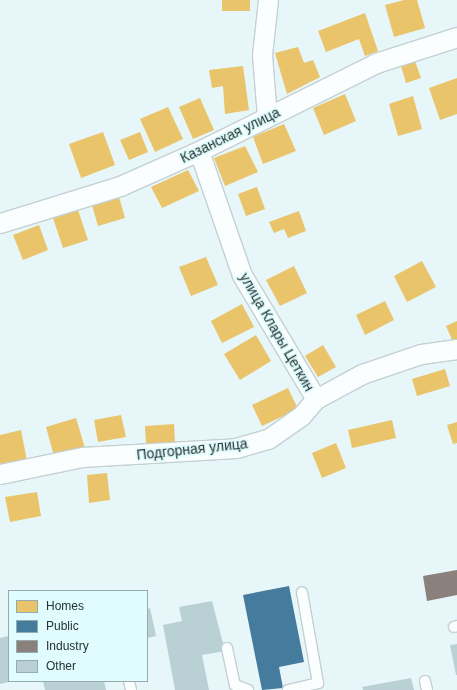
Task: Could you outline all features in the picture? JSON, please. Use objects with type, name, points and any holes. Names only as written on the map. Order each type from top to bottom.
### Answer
[{"type":"street","points":[[268,0],[262,55],[268,117]]},
{"type":"street","name":"Казанская улица","points":[[0,223],[120,186],[199,151],[376,63],[457,37]]},
{"type":"street","name":"улица Клары Цеткин","points":[[199,151],[242,275],[316,399]]},
{"type":"street","name":"Подгорная улица","points":[[0,474],[82,457],[236,448],[268,439],[301,416],[316,399],[362,374],[421,354],[457,349]]},
{"type":"street","points":[[421,354],[457,357]]},
{"type":"lane","points":[[288,690],[318,683],[302,592]]},
{"type":"lane","points":[[227,648],[235,685],[248,690]]},
{"type":"building: Homes","points":[[222,0],[250,0],[250,11],[222,11]]},
{"type":"building: Homes","points":[[404,0],[417,0],[425,28],[394,37],[385,5]]},
{"type":"building: Homes","points":[[365,13],[378,51],[365,56],[359,39],[326,52],[318,31]]},
{"type":"building: Homes","points":[[298,47],[304,63],[313,60],[320,77],[287,94],[275,53]]},
{"type":"building: Homes","points":[[415,61],[421,78],[406,83],[401,66]]},
{"type":"building: Homes","points":[[243,66],[249,110],[225,114],[223,86],[212,88],[209,70]]},
{"type":"building: Homes","points":[[457,78],[457,114],[440,120],[429,88]]},
{"type":"building: Homes","points":[[345,94],[356,121],[324,135],[313,108]]},
{"type":"building: Homes","points":[[413,96],[422,129],[398,136],[389,104]]},
{"type":"building: Homes","points":[[200,98],[214,130],[193,139],[179,107]]},
{"type":"building: Homes","points":[[168,107],[183,139],[155,152],[140,119]]},
{"type":"building: Homes","points":[[284,124],[296,151],[263,164],[253,137]]},
{"type":"building: Homes","points":[[103,132],[115,165],[81,178],[69,144]]},
{"type":"building: Homes","points":[[140,132],[148,152],[129,160],[120,140]]},
{"type":"building: Homes","points":[[245,146],[258,172],[225,186],[214,158]]},
{"type":"building: Homes","points":[[188,170],[199,191],[162,208],[151,187]]},
{"type":"building: Homes","points":[[257,187],[265,209],[246,216],[238,194]]},
{"type":"building: Homes","points":[[119,197],[125,218],[98,226],[92,205]]},
{"type":"building: Homes","points":[[78,210],[88,240],[63,248],[53,218]]},
{"type":"building: Homes","points":[[299,211],[306,231],[288,238],[284,229],[274,233],[269,222]]},
{"type":"building: Homes","points":[[39,225],[48,250],[23,260],[13,235]]},
{"type":"building: Homes","points":[[206,257],[218,285],[191,296],[179,267]]},
{"type":"building: Homes","points":[[422,261],[436,287],[407,302],[394,276]]},
{"type":"building: Homes","points":[[294,266],[307,293],[280,306],[266,280]]},
{"type":"building: Homes","points":[[385,301],[394,320],[365,335],[356,315]]},
{"type":"building: Homes","points":[[242,304],[254,327],[222,343],[211,321]]},
{"type":"building: Homes","points":[[457,321],[457,340],[453,342],[446,326]]},
{"type":"building: Homes","points":[[256,335],[271,361],[240,380],[224,354]]},
{"type":"building: Homes","points":[[323,345],[336,367],[318,377],[305,356]]},
{"type":"building: Homes","points":[[445,369],[450,386],[417,396],[412,379]]},
{"type":"building: Homes","points":[[288,388],[298,409],[262,426],[252,405]]},
{"type":"building: Homes","points":[[121,415],[126,437],[98,442],[94,420]]},
{"type":"building: Homes","points":[[76,418],[85,448],[54,456],[46,427]]},
{"type":"building: Homes","points":[[392,420],[396,438],[352,448],[348,430]]},
{"type":"building: Homes","points":[[457,422],[457,443],[453,444],[447,425]]},
{"type":"building: Homes","points":[[174,424],[175,444],[146,446],[145,426]]},
{"type":"building: Homes","points":[[21,430],[27,461],[0,466],[0,435]]},
{"type":"building: Homes","points":[[336,443],[346,468],[322,478],[312,453]]},
{"type":"building: Homes","points":[[107,473],[110,500],[89,503],[87,475]]},
{"type":"building: Homes","points":[[37,492],[41,516],[10,522],[5,497]]},
{"type":"building: Public","points":[[289,586],[304,662],[279,667],[283,688],[262,690],[243,595]]},
{"type":"building: Industry","points":[[457,570],[457,595],[427,601],[423,576]]},
{"type":"building: Other","points":[[212,601],[225,651],[202,655],[209,690],[175,690],[163,625],[182,621],[179,607]]},
{"type":"building: Other","points":[[150,608],[156,636],[148,638],[148,609]]},
{"type":"building: Other","points":[[8,636],[9,682],[0,684],[0,638]]},
{"type":"building: Other","points":[[457,644],[457,675],[456,675],[450,645]]},
{"type":"building: Other","points":[[411,678],[414,690],[363,690],[362,687]]},
{"type":"building: Other","points":[[43,682],[104,682],[106,690],[45,690]]}]
